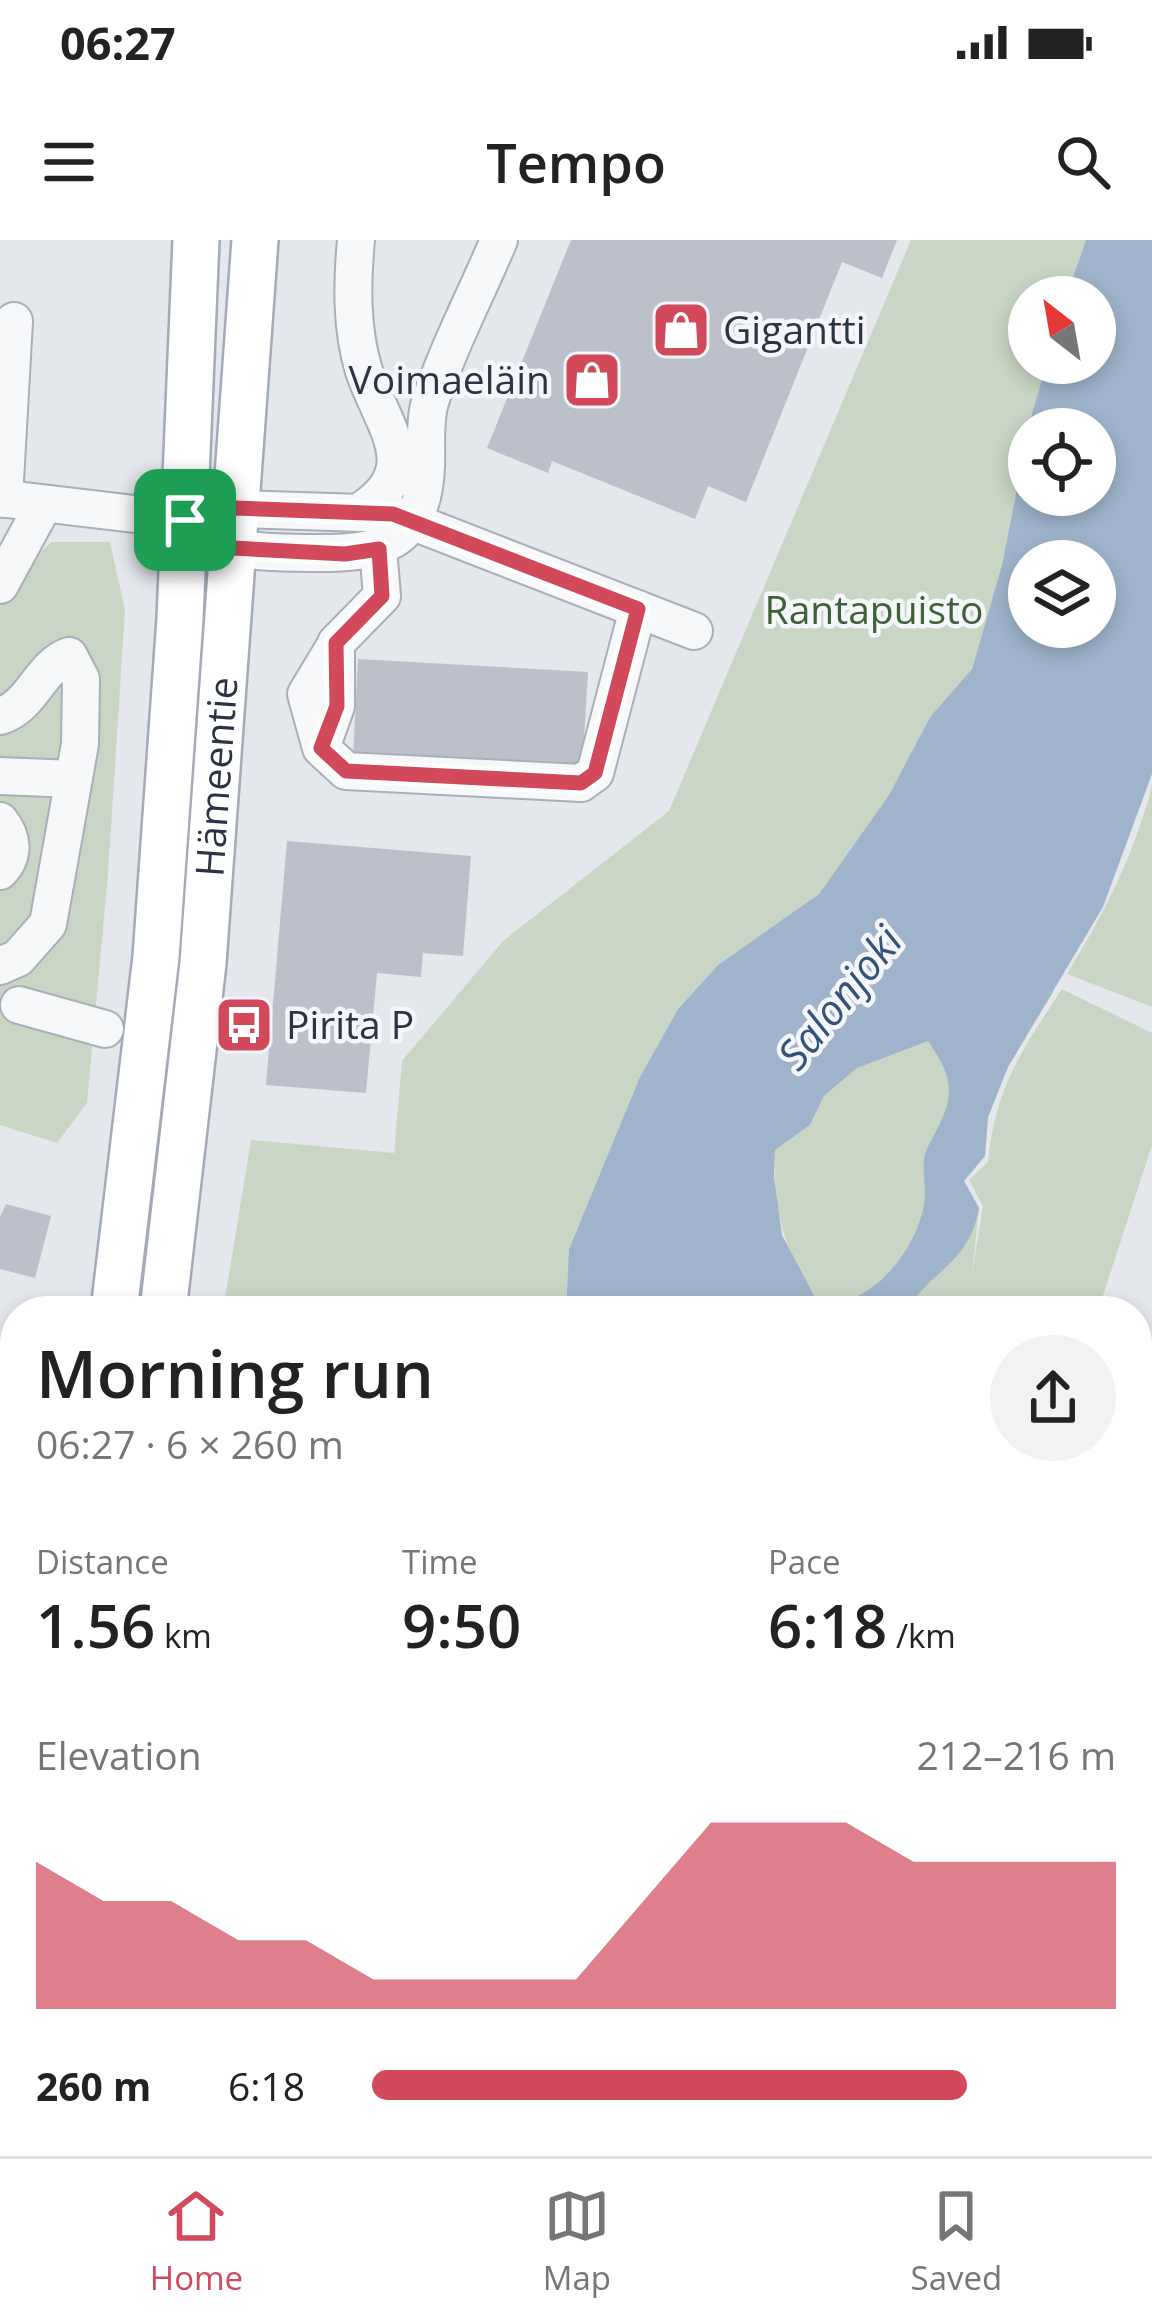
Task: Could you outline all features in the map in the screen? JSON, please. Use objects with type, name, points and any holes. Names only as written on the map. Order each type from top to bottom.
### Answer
[{"type":"main road","name":"Hämeentie","points":[[116,1296],[156,957],[185,520],[196,240]]},
{"type":"main road","name":"Hämeentie","points":[[166,1296],[203,963],[254,240]]},
{"type":"street","points":[[356,240],[352,291],[363,369],[395,452],[394,480],[386,493],[362,510]]},
{"type":"street","points":[[14,321],[2,499],[185,520],[345,554],[379,549],[398,538],[411,521],[426,477],[429,406],[499,240]]},
{"type":"street","points":[[0,585],[44,504]]},
{"type":"street","points":[[233,528],[362,510],[393,514],[694,631]]},
{"type":"street","points":[[379,549],[382,596],[336,643],[337,706],[321,748],[346,771],[581,783],[595,773],[638,609]]},
{"type":"street","points":[[0,716],[12,712],[56,661],[69,656],[81,679],[80,744],[48,924],[18,958],[2,964],[15,983],[9,1009],[105,1029]]},
{"type":"street","points":[[0,776],[74,779]]},
{"type":"street","points":[[4,847],[62,857]]},
{"type":"green space","name":"Rantapuisto","points":[[911,240],[1086,240],[1073,276],[1008,276],[1008,384],[1041,384],[1034,408],[1008,408],[1008,516],[1012,516],[972,669],[930,717],[889,795],[819,894],[718,965],[678,1009],[639,1079],[569,1249],[567,1296],[225,1296],[251,1140],[394,1153],[402,1061],[503,941],[669,811]]},
{"type":"green space","points":[[52,542],[110,542],[125,610],[87,1103],[57,1143],[0,1125],[0,607],[30,561]]},
{"type":"green space","points":[[1152,786],[1152,1007],[1067,974],[1117,883]]},
{"type":"green space","points":[[1062,989],[1152,1033],[1152,1145],[1103,1296],[815,1296],[784,1235],[776,1195],[775,1150],[810,1125],[824,1096],[857,1068],[1054,991],[1008,1067],[988,1117],[985,1156],[964,1181],[979,1208],[972,1275],[983,1206],[969,1180],[988,1162],[997,1111],[1023,1051]]},
{"type":"water","name":"Salonjoki","points":[[1086,240],[1152,240],[1152,774],[1103,907],[1008,1067],[988,1117],[985,1156],[964,1181],[979,1208],[967,1242],[917,1296],[857,1296],[900,1259],[919,1223],[925,1199],[925,1156],[949,1097],[947,1076],[928,1041],[857,1068],[824,1096],[810,1125],[775,1150],[782,1235],[814,1296],[567,1296],[569,1249],[639,1079],[678,1009],[718,965],[819,894],[889,795],[930,717],[972,669],[1012,516],[1116,516],[1116,408],[1034,408],[1041,384],[1116,384],[1116,276],[1073,276]]},
{"type":"building","points":[[571,240],[897,240],[882,278],[842,262],[746,502],[708,486],[695,519],[552,461],[548,473],[487,448]]},
{"type":"building","points":[[358,659],[588,672],[582,771],[353,758]]},
{"type":"building","points":[[287,841],[471,856],[463,956],[423,953],[421,977],[377,973],[366,1093],[266,1085]]},
{"type":"building","points":[[6,1204],[51,1216],[35,1278],[0,1269],[0,1217]]},
{"type":"place","name":"Gigantti","points":[[681,330]]},
{"type":"place","name":"Voimaeläin","points":[[592,380]]},
{"type":"place","name":"Pirita P","points":[[244,1025]]},
{"type":"route","points":[[235,508],[393,514],[638,609],[595,773],[581,783],[346,771],[321,748],[337,706],[336,643],[382,596],[379,549],[345,554],[232,548],[185,520],[235,508]]}]
